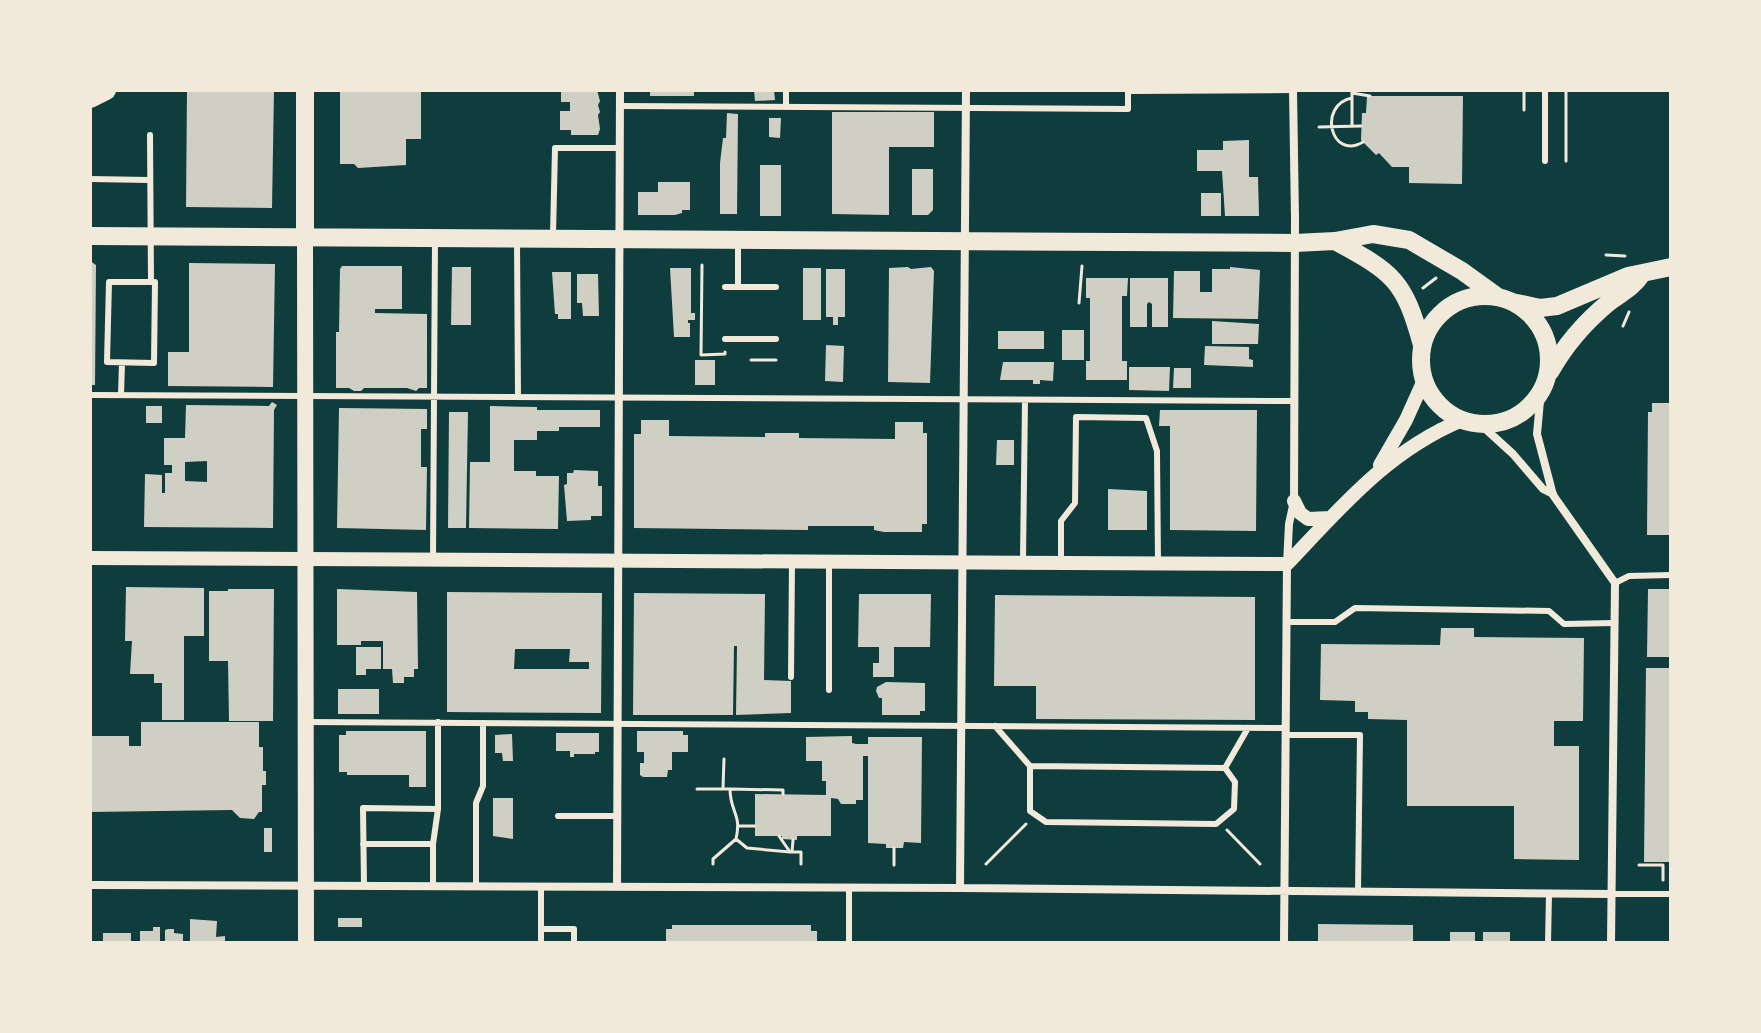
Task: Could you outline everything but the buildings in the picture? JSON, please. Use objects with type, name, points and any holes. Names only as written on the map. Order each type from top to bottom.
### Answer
[{"type":"highway","points":[[90,98],[106,90]]},
{"type":"main road","points":[[305,90],[306,943]]},
{"type":"main road","points":[[90,236],[1295,243],[1335,241],[1373,234],[1409,240],[1529,313],[1540,326],[1548,351],[1544,384]]},
{"type":"main road","points":[[1335,241],[1377,264],[1402,288],[1422,345],[1424,380],[1433,397],[1446,410],[1471,422],[1497,423],[1515,416],[1530,405],[1561,351],[1611,301],[1633,287],[1642,274]]},
{"type":"main road","points":[[1422,345],[1430,327],[1451,306],[1478,296],[1540,308],[1557,306],[1621,279],[1671,267]]},
{"type":"street","points":[[617,887],[620,90]]},
{"type":"street","points":[[960,888],[966,90]]},
{"type":"street","points":[[1284,943],[1287,564],[1289,524],[1294,501],[1293,90]]},
{"type":"street","points":[[1377,471],[1424,380]]},
{"type":"street","points":[[1544,384],[1537,434],[1553,495],[1615,583],[1611,943]]},
{"type":"street","points":[[90,558],[1287,564],[1377,471],[1416,442],[1471,422],[1513,454],[1543,489],[1553,495]]},
{"type":"street","points":[[1294,501],[1300,513],[1308,519],[1330,518]]},
{"type":"street","points":[[90,885],[1610,894]]},
{"type":"lane","points":[[786,90],[786,106]]},
{"type":"lane","points":[[620,106],[1128,109],[1128,91],[1293,90]]},
{"type":"lane","points":[[1545,90],[1545,161]]},
{"type":"lane","points":[[150,135],[151,282]]},
{"type":"lane","points":[[553,240],[555,148],[620,148]]},
{"type":"lane","points":[[90,179],[149,180]]},
{"type":"lane","points":[[433,560],[435,239]]},
{"type":"lane","points":[[517,240],[518,397]]},
{"type":"lane","points":[[738,241],[738,287]]},
{"type":"lane","points":[[109,282],[151,282],[155,282],[154,363],[107,362],[109,282]]},
{"type":"lane","points":[[725,287],[776,287]]},
{"type":"lane","points":[[725,339],[776,339]]},
{"type":"lane","points":[[121,395],[122,363]]},
{"type":"lane","points":[[90,395],[1294,401]]},
{"type":"lane","points":[[1023,563],[1025,400]]},
{"type":"lane","points":[[1061,563],[1061,521],[1075,503],[1076,417],[1146,418],[1157,451],[1158,563]]},
{"type":"lane","points":[[791,677],[792,562]]},
{"type":"lane","points":[[829,562],[829,690]]},
{"type":"lane","points":[[1615,583],[1629,576],[1671,575]]},
{"type":"lane","points":[[1287,622],[1335,622],[1355,608],[1549,611],[1564,624],[1614,623]]},
{"type":"lane","points":[[306,722],[1248,728],[1360,735],[1358,891]]},
{"type":"lane","points":[[433,886],[433,844],[438,809],[438,722]]},
{"type":"lane","points":[[476,887],[476,803],[483,786],[483,723]]},
{"type":"lane","points":[[995,726],[1030,766],[1030,811],[1046,822],[1216,824],[1234,809],[1235,782],[1225,768]]},
{"type":"lane","points":[[1225,768],[1248,728]]},
{"type":"lane","points":[[1030,766],[1225,768]]},
{"type":"lane","points":[[364,886],[363,808],[438,809]]},
{"type":"lane","points":[[558,816],[617,816]]},
{"type":"lane","points":[[363,844],[433,844]]},
{"type":"lane","points":[[541,887],[541,943]]},
{"type":"lane","points":[[849,888],[849,943]]},
{"type":"lane","points":[[1548,943],[1549,894]]},
{"type":"lane","points":[[1610,894],[1667,894]]},
{"type":"lane","points":[[541,929],[574,929],[574,943]]},
{"type":"path","points":[[1524,90],[1524,110]]},
{"type":"path","points":[[1566,90],[1566,161]]},
{"type":"path","points":[[1352,94],[1352,127]]},
{"type":"path","points":[[1363,142],[1344,145],[1336,139],[1332,127],[1333,111],[1352,94],[1370,96]]},
{"type":"path","points":[[1319,127],[1361,126]]},
{"type":"path","points":[[702,265],[701,355],[725,354],[725,339]]},
{"type":"path","points":[[1079,303],[1082,266]]},
{"type":"path","points":[[1419,290],[1442,274]]},
{"type":"path","points":[[751,360],[776,360]]},
{"type":"path","points":[[723,789],[724,759]]},
{"type":"path","points":[[697,789],[783,790],[783,794]]},
{"type":"path","points":[[713,864],[713,859],[736,839],[739,826],[731,804],[730,789]]},
{"type":"path","points":[[986,864],[1036,815]]},
{"type":"path","points":[[1219,822],[1260,864]]},
{"type":"path","points":[[739,826],[755,826]]},
{"type":"path","points":[[779,836],[791,852]]},
{"type":"path","points":[[736,839],[747,848],[801,852],[801,864]]},
{"type":"path","points":[[791,852],[793,840]]},
{"type":"path","points":[[894,848],[894,865]]},
{"type":"path","points":[[1639,865],[1663,865],[1667,894]]}]
